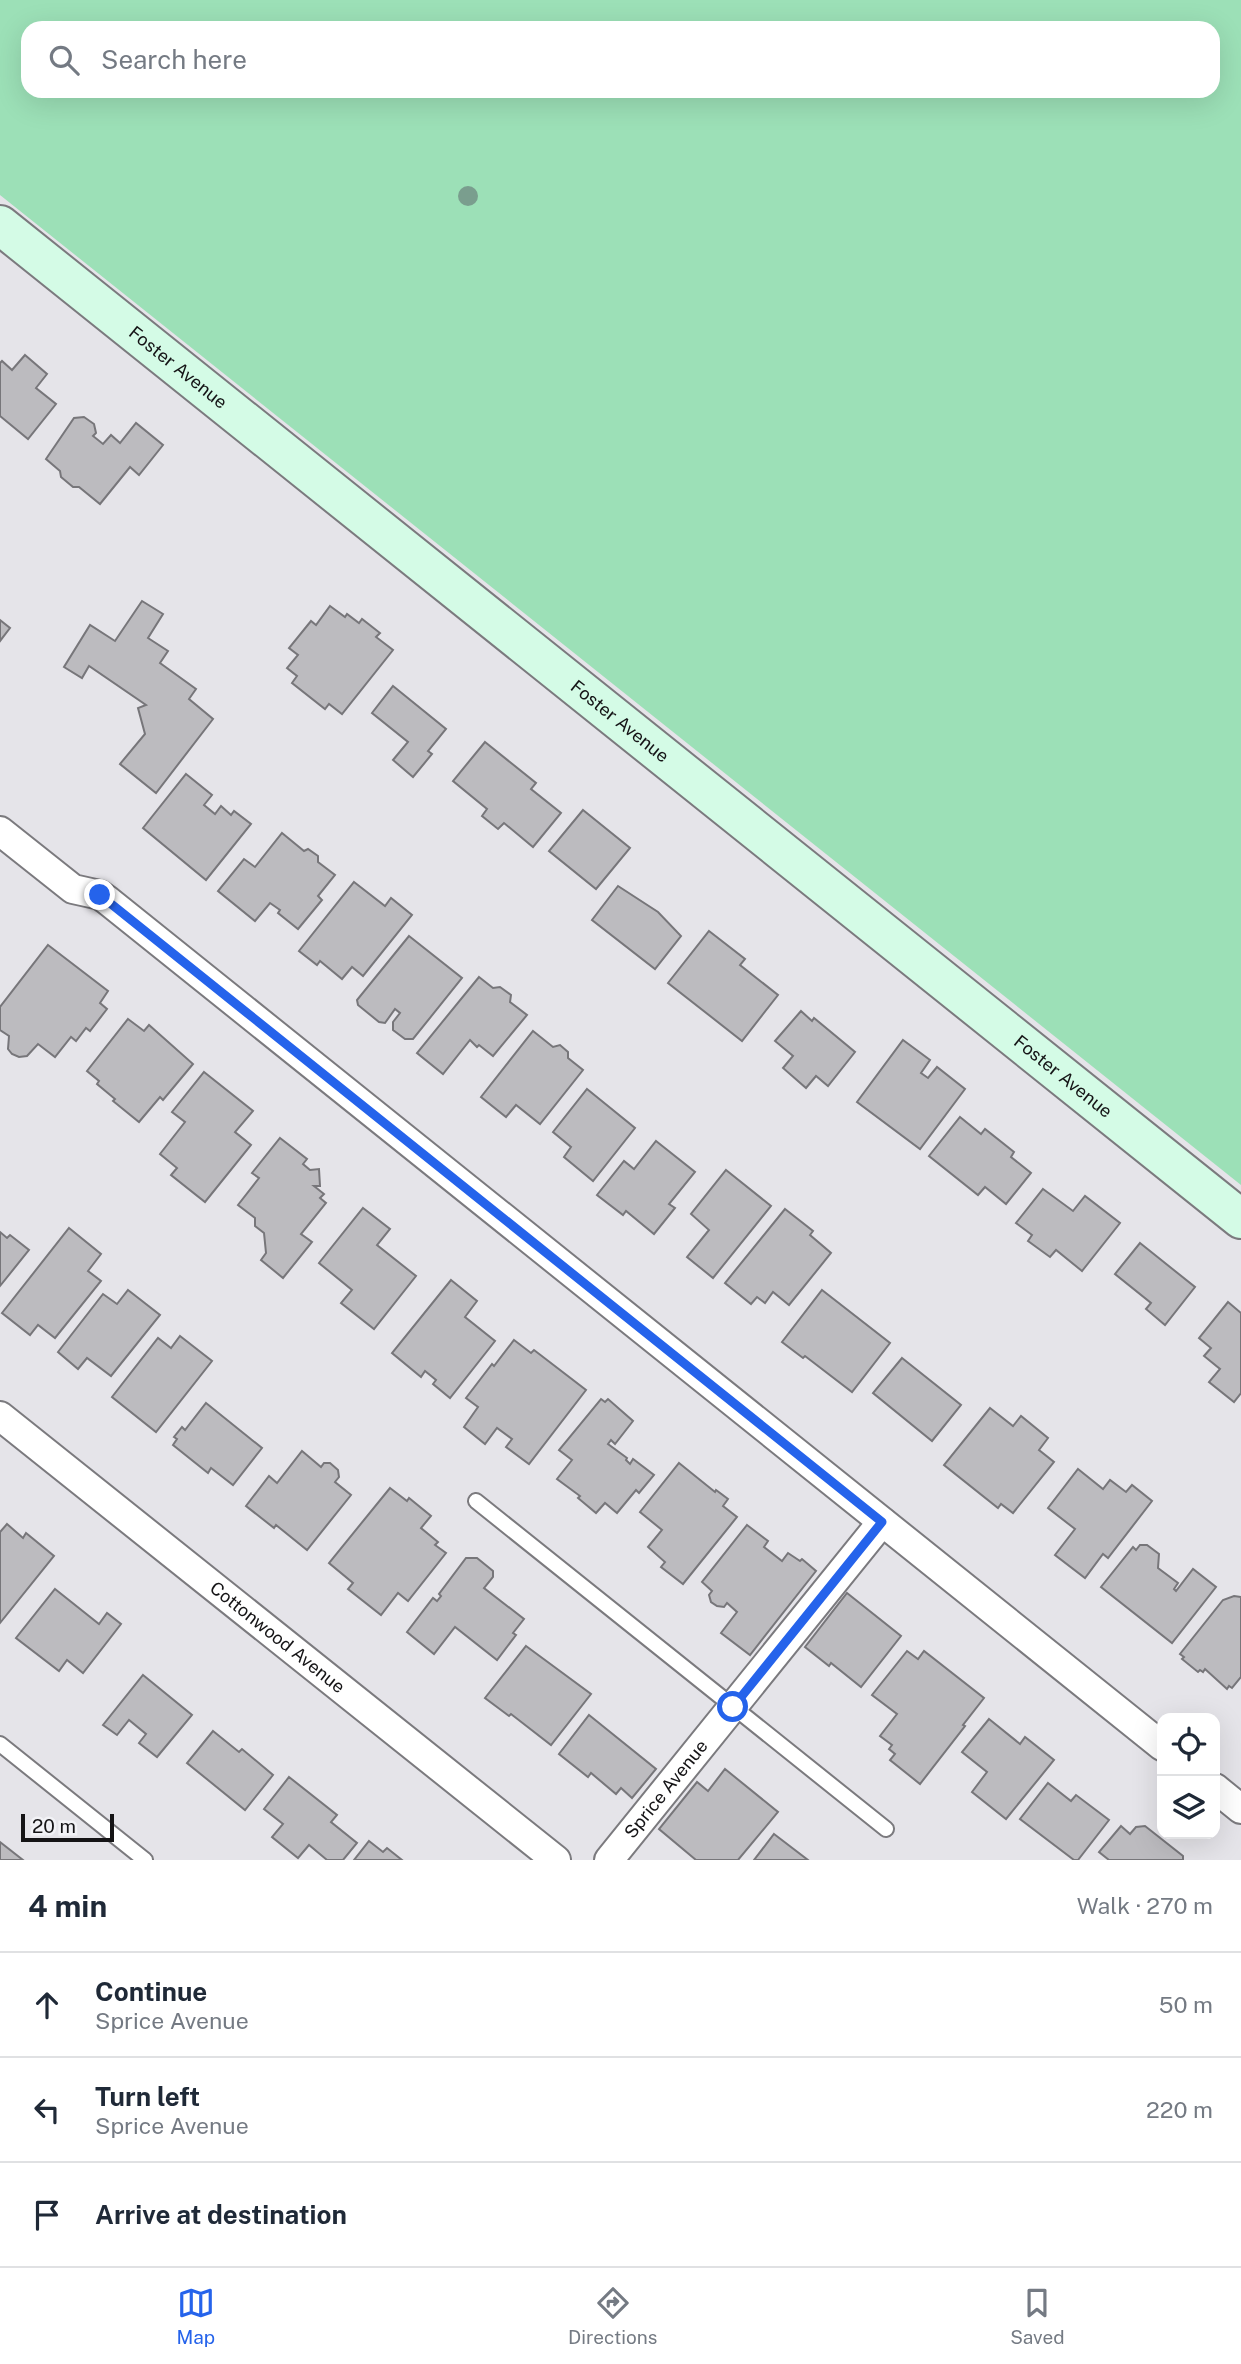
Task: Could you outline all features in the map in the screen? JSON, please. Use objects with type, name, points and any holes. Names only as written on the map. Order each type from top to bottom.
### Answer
[{"type":"street","name":"Foster Avenue","points":[[0,225],[1241,1219]]},
{"type":"street","points":[[0,831],[73,889],[100,895],[1157,1742]]},
{"type":"street","name":"Cottonwood Avenue","points":[[0,1416],[556,1860]]},
{"type":"street","name":"Sprice Avenue","points":[[609,1860],[882,1522]]},
{"type":"street","points":[[1220,1792],[1241,1809]]},
{"type":"lane","points":[[476,1501],[886,1829]]},
{"type":"lane","points":[[0,1744],[145,1860]]},
{"type":"green space","points":[[0,0],[1241,0],[1241,1185],[0,195]]},
{"type":"building","points":[[25,355],[47,374],[36,388],[56,404],[28,439],[0,416],[0,363],[2,361],[12,370]]},
{"type":"building","points":[[84,417],[94,424],[96,433],[93,436],[103,444],[111,435],[120,443],[136,423],[163,445],[139,475],[130,467],[100,504],[61,477],[60,471],[46,459],[74,418]]},
{"type":"building","points":[[142,601],[163,614],[148,638],[168,651],[160,663],[196,689],[189,699],[213,719],[156,793],[120,764],[145,734],[138,708],[146,705],[89,666],[82,678],[64,667],[90,625],[115,641]]},
{"type":"building","points":[[330,606],[359,623],[362,619],[380,633],[376,637],[393,650],[342,714],[329,704],[325,709],[292,683],[297,676],[287,668],[298,655],[289,648],[311,621],[316,625]]},
{"type":"building","points":[[0,620],[10,628],[0,641]]},
{"type":"building","points":[[393,686],[446,729],[428,751],[432,754],[413,777],[393,760],[408,742],[372,713]]},
{"type":"building","points":[[485,742],[536,783],[531,789],[561,813],[533,847],[504,823],[498,829],[482,816],[487,809],[453,781]]},
{"type":"building","points":[[186,774],[212,795],[204,805],[215,814],[221,806],[231,815],[234,811],[251,824],[206,880],[143,828]]},
{"type":"building","points":[[583,810],[630,848],[596,889],[549,851]]},
{"type":"building","points":[[282,833],[304,851],[308,849],[318,856],[318,862],[335,875],[318,896],[322,900],[298,929],[270,903],[255,921],[218,891],[244,859],[255,867]]},
{"type":"building","points":[[354,882],[385,906],[391,898],[412,915],[363,976],[352,967],[342,979],[320,961],[317,965],[299,951]]},
{"type":"building","points":[[618,886],[658,912],[681,936],[655,969],[592,920]]},
{"type":"building","points":[[709,931],[745,959],[740,965],[778,995],[742,1041],[668,983]]},
{"type":"building","points":[[409,936],[462,978],[413,1039],[405,1039],[393,1030],[393,1022],[400,1013],[395,1009],[385,1023],[379,1022],[358,1005],[357,1000]]},
{"type":"building","points":[[48,945],[108,991],[100,1003],[107,1009],[90,1031],[86,1028],[76,1041],[71,1037],[55,1057],[38,1044],[27,1056],[19,1057],[8,1049],[9,1036],[0,1030],[0,1007]]},
{"type":"building","points":[[479,977],[493,988],[500,987],[511,995],[510,1002],[527,1015],[493,1056],[470,1040],[443,1074],[417,1053]]},
{"type":"building","points":[[801,1011],[812,1021],[814,1018],[855,1052],[828,1086],[816,1076],[806,1088],[783,1068],[793,1056],[775,1041]]},
{"type":"building","points":[[128,1019],[144,1031],[149,1025],[193,1064],[163,1100],[160,1097],[139,1122],[113,1101],[115,1099],[97,1084],[99,1081],[87,1071]]},
{"type":"building","points":[[533,1031],[553,1047],[560,1045],[568,1052],[568,1058],[583,1070],[540,1124],[516,1105],[506,1117],[481,1097]]},
{"type":"building","points":[[903,1040],[930,1060],[921,1073],[928,1078],[937,1067],[965,1089],[920,1149],[857,1102]]},
{"type":"building","points":[[204,1072],[253,1111],[235,1132],[251,1145],[205,1202],[171,1175],[177,1168],[160,1154],[185,1122],[172,1112]]},
{"type":"building","points":[[587,1089],[635,1128],[593,1181],[564,1157],[571,1147],[553,1132]]},
{"type":"building","points":[[960,1117],[981,1134],[985,1129],[1014,1152],[1011,1157],[1031,1173],[1006,1204],[985,1187],[978,1195],[929,1156]]},
{"type":"building","points":[[280,1138],[307,1159],[303,1164],[310,1170],[319,1169],[320,1186],[314,1186],[324,1194],[320,1198],[326,1203],[301,1234],[312,1242],[283,1278],[261,1260],[266,1253],[264,1233],[255,1226],[255,1218],[238,1205],[259,1178],[252,1173]]},
{"type":"building","points":[[656,1141],[695,1172],[669,1204],[675,1208],[654,1234],[626,1211],[623,1215],[597,1195],[624,1161],[634,1169]]},
{"type":"building","points":[[726,1170],[771,1206],[713,1278],[687,1257],[709,1230],[691,1214]]},
{"type":"building","points":[[1043,1189],[1073,1211],[1085,1196],[1120,1223],[1082,1271],[1056,1250],[1050,1257],[1028,1241],[1032,1235],[1016,1223]]},
{"type":"building","points":[[363,1208],[390,1229],[377,1245],[416,1276],[374,1329],[341,1303],[352,1290],[319,1263]]},
{"type":"building","points":[[785,1209],[813,1231],[810,1235],[831,1253],[789,1305],[773,1292],[765,1303],[757,1297],[751,1304],[725,1283]]},
{"type":"building","points":[[69,1228],[101,1254],[88,1271],[101,1281],[55,1338],[38,1325],[30,1335],[2,1313]]},
{"type":"building","points":[[0,1232],[7,1238],[10,1235],[29,1250],[0,1286]]},
{"type":"building","points":[[1140,1243],[1195,1287],[1165,1325],[1146,1309],[1151,1303],[1115,1274]]},
{"type":"building","points":[[451,1280],[477,1301],[465,1317],[495,1341],[450,1398],[433,1384],[436,1380],[425,1371],[421,1377],[392,1353]]},
{"type":"building","points":[[128,1290],[160,1315],[111,1376],[87,1358],[78,1369],[58,1352],[103,1294],[117,1304]]},
{"type":"building","points":[[822,1290],[890,1343],[852,1392],[782,1342]]},
{"type":"building","points":[[1228,1302],[1241,1313],[1241,1393],[1234,1402],[1209,1382],[1220,1369],[1204,1356],[1211,1348],[1199,1338]]},
{"type":"building","points":[[180,1336],[212,1361],[156,1432],[112,1397],[158,1338],[171,1348]]},
{"type":"building","points":[[514,1340],[531,1353],[534,1350],[586,1390],[529,1464],[506,1447],[512,1439],[497,1428],[485,1444],[464,1427],[478,1407],[466,1398]]},
{"type":"building","points":[[902,1358],[961,1405],[932,1441],[873,1393]]},
{"type":"building","points":[[601,1399],[605,1402],[608,1399],[633,1421],[615,1444],[611,1440],[608,1444],[627,1458],[630,1464],[633,1459],[654,1475],[639,1493],[636,1490],[617,1513],[605,1503],[596,1513],[578,1498],[580,1496],[557,1479],[572,1460],[559,1450]]},
{"type":"building","points":[[206,1403],[262,1448],[233,1485],[211,1468],[208,1473],[173,1445],[177,1439],[174,1437],[182,1427],[185,1430]]},
{"type":"building","points":[[990,1408],[1013,1426],[1021,1416],[1048,1438],[1039,1450],[1054,1462],[1013,1513],[1001,1504],[998,1508],[944,1465]]},
{"type":"building","points":[[302,1451],[321,1467],[324,1463],[330,1463],[338,1470],[339,1477],[335,1482],[351,1495],[307,1550],[276,1525],[274,1528],[246,1506],[269,1476],[277,1483]]},
{"type":"building","points":[[679,1463],[728,1499],[723,1506],[737,1517],[683,1584],[661,1567],[665,1562],[648,1547],[662,1530],[640,1512]]},
{"type":"building","points":[[1078,1469],[1103,1489],[1110,1480],[1126,1492],[1132,1485],[1152,1501],[1108,1558],[1103,1554],[1085,1578],[1055,1555],[1075,1529],[1048,1508]]},
{"type":"building","points":[[390,1488],[407,1501],[409,1498],[431,1516],[421,1528],[438,1542],[435,1545],[446,1553],[408,1601],[398,1593],[381,1615],[348,1589],[353,1583],[329,1563]]},
{"type":"building","points":[[7,1524],[23,1538],[26,1533],[54,1556],[0,1623],[0,1532]]},
{"type":"building","points":[[747,1525],[768,1541],[764,1547],[782,1561],[788,1553],[800,1561],[802,1559],[816,1571],[750,1655],[721,1633],[737,1612],[727,1603],[724,1607],[711,1602],[709,1595],[712,1591],[702,1582]]},
{"type":"building","points":[[1140,1545],[1147,1545],[1159,1554],[1158,1568],[1178,1583],[1174,1589],[1176,1591],[1193,1569],[1216,1587],[1172,1643],[1101,1587],[1133,1547],[1136,1550]]},
{"type":"building","points":[[466,1558],[477,1558],[493,1571],[493,1577],[484,1588],[524,1619],[513,1633],[516,1635],[497,1660],[455,1627],[434,1654],[407,1632],[433,1598],[437,1601],[441,1596],[439,1594]]},
{"type":"building","points":[[55,1589],[99,1624],[107,1613],[121,1624],[83,1673],[67,1660],[59,1671],[16,1638]]},
{"type":"building","points":[[847,1593],[901,1636],[861,1687],[805,1647]]},
{"type":"building","points":[[1234,1596],[1241,1597],[1241,1677],[1232,1688],[1229,1686],[1227,1689],[1205,1669],[1198,1672],[1182,1659],[1184,1657],[1180,1654],[1223,1600]]},
{"type":"building","points":[[526,1646],[591,1694],[551,1745],[485,1698]]},
{"type":"building","points":[[907,1651],[918,1659],[924,1651],[984,1698],[920,1784],[890,1760],[895,1754],[889,1749],[892,1745],[880,1736],[897,1714],[872,1695]]},
{"type":"building","points":[[143,1675],[192,1715],[157,1757],[139,1743],[146,1734],[129,1720],[117,1735],[103,1725]]},
{"type":"building","points":[[589,1715],[656,1769],[632,1798],[621,1788],[616,1794],[591,1773],[588,1777],[559,1754]]},
{"type":"building","points":[[989,1719],[1020,1744],[1025,1737],[1054,1760],[1006,1819],[972,1792],[987,1772],[962,1752]]},
{"type":"building","points":[[213,1731],[239,1752],[242,1749],[273,1775],[245,1810],[187,1763]]},
{"type":"building","points":[[725,1769],[778,1812],[738,1860],[696,1860],[659,1829],[697,1782],[708,1791]]},
{"type":"building","points":[[289,1777],[337,1815],[331,1822],[357,1843],[343,1860],[327,1860],[309,1845],[298,1858],[272,1837],[283,1824],[264,1809]]},
{"type":"building","points":[[1048,1783],[1071,1801],[1076,1795],[1109,1820],[1078,1860],[1074,1860],[1020,1819]]},
{"type":"building","points":[[1121,1826],[1130,1834],[1136,1827],[1145,1826],[1157,1835],[1157,1839],[1161,1839],[1183,1856],[1183,1860],[1109,1860],[1099,1852]]},
{"type":"building","points":[[774,1834],[808,1860],[754,1860]]},
{"type":"building","points":[[369,1841],[383,1852],[387,1848],[402,1860],[354,1860]]},
{"type":"building","points":[[0,1842],[23,1860],[0,1860]]},
{"type":"route","points":[[100,895],[882,1522],[733,1707]]}]
